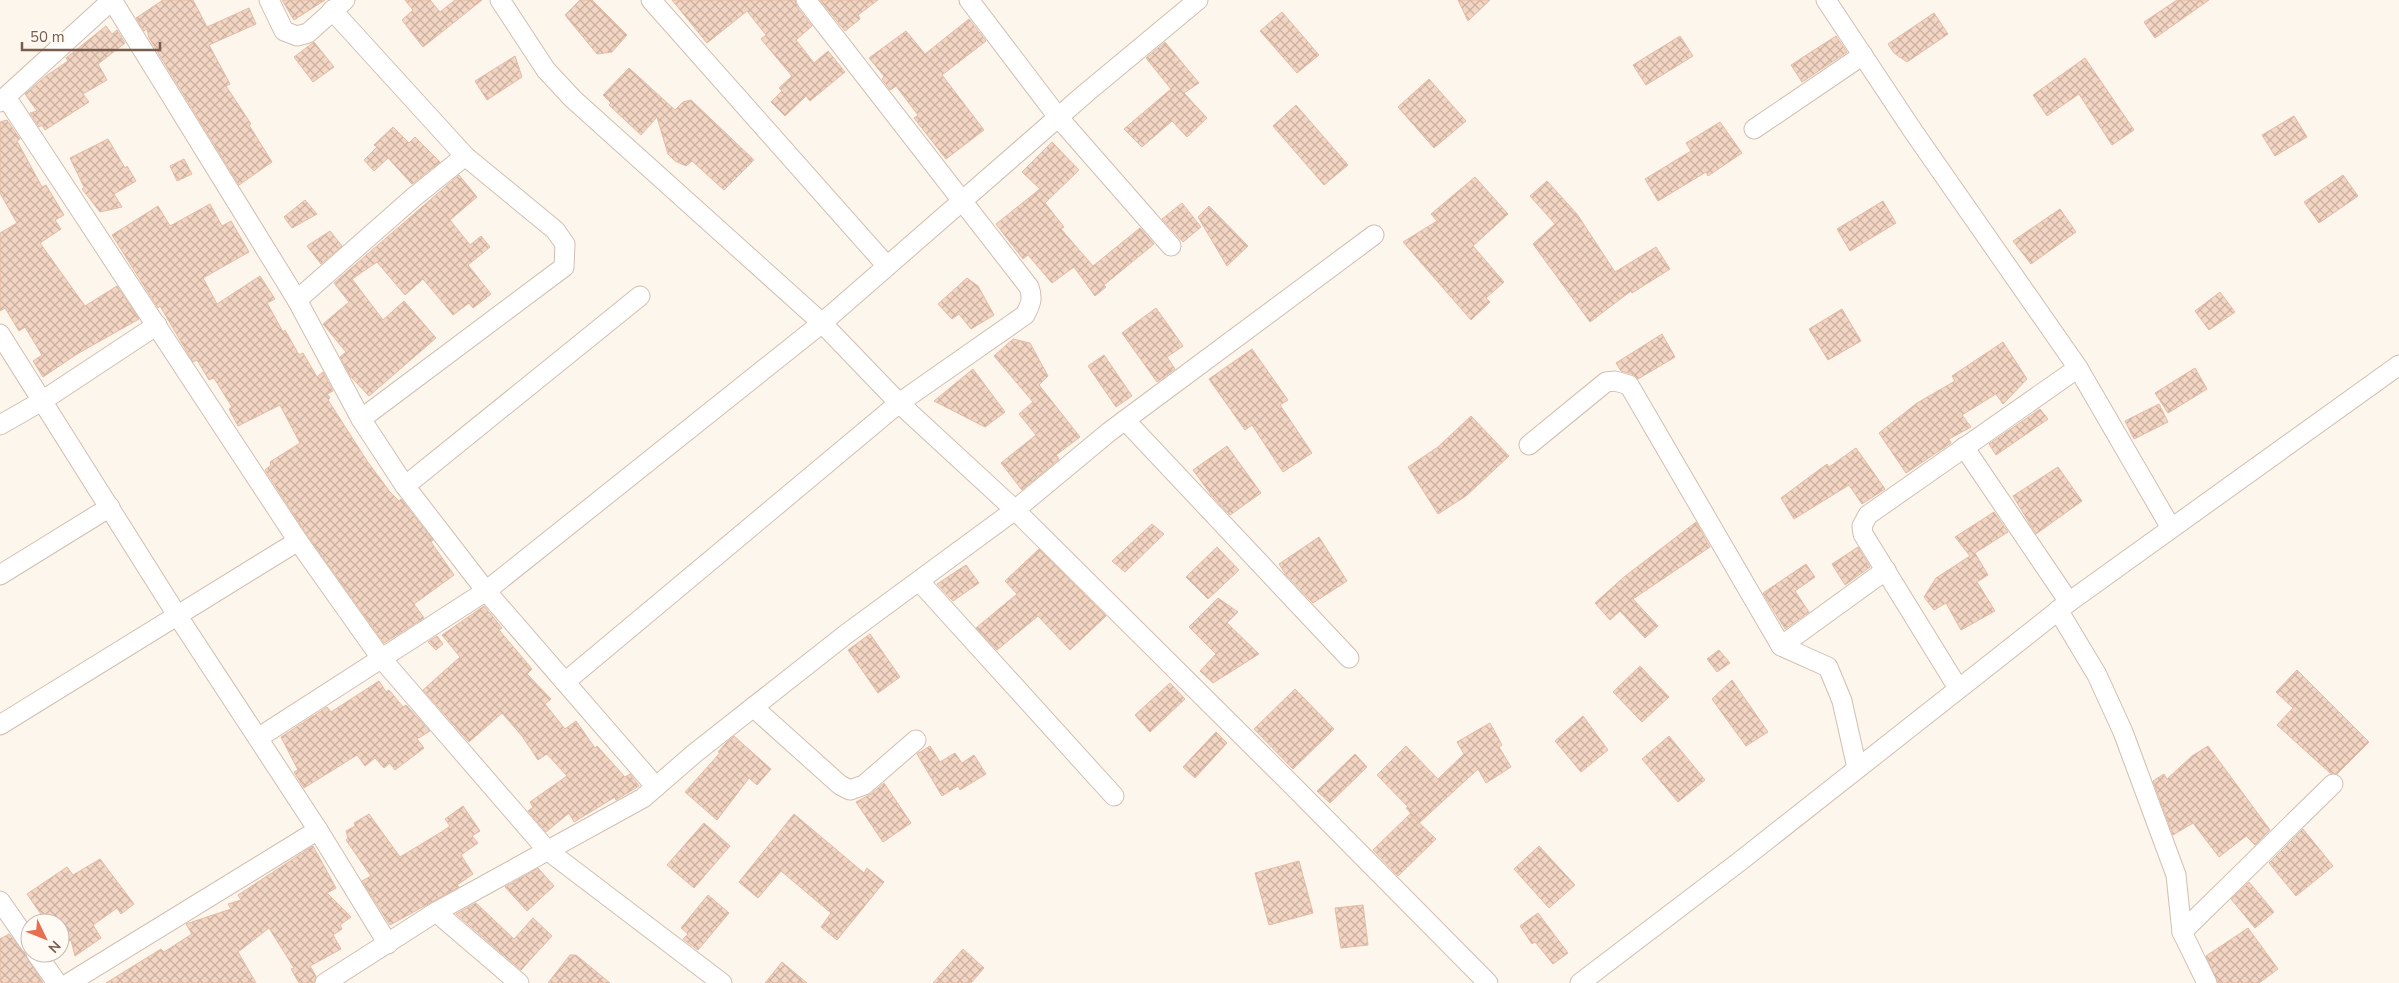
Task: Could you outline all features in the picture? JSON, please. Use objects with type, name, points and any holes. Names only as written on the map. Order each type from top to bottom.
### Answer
[{"type":"street","points":[[656,787],[486,591],[405,486],[361,419],[297,300],[112,0],[3,100],[157,325],[298,541],[381,658],[547,850],[722,983]]},
{"type":"street","points":[[269,0],[284,31],[297,36],[308,32],[338,5],[465,156],[555,230],[565,244],[564,267],[361,419]]},
{"type":"street","points":[[500,0],[546,70],[573,99],[822,323],[900,403],[1015,510],[1488,983]]},
{"type":"street","points":[[651,0],[888,266]]},
{"type":"street","points":[[565,682],[900,403],[1025,315],[1030,306],[1032,296],[1029,286],[806,0]]},
{"type":"street","points":[[258,738],[486,591],[822,323],[1058,117],[1198,0]]},
{"type":"street","points":[[1826,0],[1912,131],[2078,368],[2171,528]]},
{"type":"street","points":[[972,1],[1058,117],[1171,246]]},
{"type":"street","points":[[1754,129],[1863,56]]},
{"type":"street","points":[[297,300],[414,197],[465,156]]},
{"type":"street","points":[[325,983],[436,912],[643,798],[753,707],[845,635],[1015,510],[1125,420],[1374,235]]},
{"type":"street","points":[[405,486],[640,296]]},
{"type":"street","points":[[0,425],[157,325]]},
{"type":"street","points":[[0,334],[177,615],[318,830],[388,944]]},
{"type":"street","points":[[1580,983],[1739,862],[2063,606],[2399,365]]},
{"type":"street","points":[[1958,688],[1863,534],[1864,520],[1868,515],[2078,368]]},
{"type":"street","points":[[1529,445],[1606,382],[1615,381],[1629,385],[1781,646],[1828,667],[1842,701],[1857,768]]},
{"type":"street","points":[[1125,420],[1350,658]]},
{"type":"street","points":[[1964,447],[2063,606],[2124,732],[2176,875],[2182,932],[2207,983]]},
{"type":"street","points":[[0,575],[110,507]]},
{"type":"street","points":[[0,725],[298,541]]},
{"type":"street","points":[[1781,646],[1886,570]]},
{"type":"street","points":[[919,581],[1114,796]]},
{"type":"street","points":[[753,707],[840,785],[850,790],[864,785],[916,740]]},
{"type":"street","points":[[2182,932],[2332,784]]},
{"type":"street","points":[[69,983],[318,830]]},
{"type":"street","points":[[0,901],[20,930]]},
{"type":"street","points":[[436,912],[519,983]]},
{"type":"street","points":[[43,963],[57,983]]},
{"type":"building","points":[[163,0],[193,0],[207,27],[249,8],[256,24],[209,45],[230,84],[226,86],[251,124],[249,125],[272,162],[239,185],[149,38],[147,29],[144,31],[136,18]]},
{"type":"building","points":[[282,0],[325,0],[294,20]]},
{"type":"building","points":[[405,0],[430,0],[440,12],[455,0],[482,0],[423,47],[402,20],[413,10]]},
{"type":"building","points":[[580,0],[592,0],[627,35],[612,52],[597,54],[565,15]]},
{"type":"building","points":[[672,0],[795,0],[797,7],[812,26],[796,40],[814,63],[828,51],[845,72],[810,101],[806,96],[785,116],[771,102],[782,91],[779,88],[792,76],[761,39],[766,35],[747,11],[707,43]]},
{"type":"building","points":[[820,0],[878,0],[858,15],[860,19],[845,31]]},
{"type":"building","points":[[1458,0],[1490,0],[1468,21]]},
{"type":"building","points":[[2177,0],[2209,0],[2155,38],[2144,22]]},
{"type":"building","points":[[1282,12],[1319,55],[1297,73],[1260,31]]},
{"type":"building","points":[[1934,13],[1948,34],[1907,62],[1894,53],[1888,44]]},
{"type":"building","points":[[969,19],[986,41],[942,75],[984,130],[946,159],[914,118],[918,115],[896,86],[890,90],[882,79],[884,76],[869,58],[906,31],[925,54]]},
{"type":"building","points":[[106,26],[112,34],[117,30],[125,43],[98,64],[107,80],[83,94],[89,102],[45,130],[42,125],[39,127],[30,113],[37,111],[25,94],[68,61],[66,58]]},
{"type":"building","points":[[1680,36],[1693,56],[1646,85],[1633,65]]},
{"type":"building","points":[[1836,36],[1847,52],[1802,82],[1791,65]]},
{"type":"building","points":[[314,42],[334,67],[313,82],[294,57]]},
{"type":"building","points":[[1165,42],[1199,83],[1184,93],[1207,118],[1187,137],[1172,121],[1142,147],[1124,129],[1171,89],[1146,58]]},
{"type":"building","points":[[515,56],[522,77],[487,100],[475,81]]},
{"type":"building","points":[[2085,58],[2134,130],[2112,145],[2079,94],[2047,116],[2033,95]]},
{"type":"building","points":[[629,68],[675,110],[683,102],[691,100],[754,160],[724,190],[692,161],[686,166],[675,161],[668,154],[657,117],[641,135],[609,105],[611,103],[603,95]]},
{"type":"building","points":[[1429,79],[1466,121],[1434,148],[1398,107]]},
{"type":"building","points":[[1296,105],[1348,165],[1324,185],[1273,126]]},
{"type":"building","points":[[2294,116],[2307,137],[2275,156],[2262,135]]},
{"type":"building","points":[[7,120],[20,139],[17,141],[42,187],[46,185],[64,215],[55,220],[61,229],[40,243],[85,306],[117,286],[139,319],[77,354],[43,377],[33,361],[42,355],[25,327],[19,331],[5,308],[0,311],[0,233],[17,223],[0,193],[0,122]]},
{"type":"building","points":[[1720,122],[1742,153],[1708,176],[1706,172],[1658,201],[1645,179],[1691,151],[1686,143]]},
{"type":"building","points":[[393,127],[409,143],[415,137],[440,162],[412,184],[388,158],[374,171],[364,160],[377,147],[374,145]]},
{"type":"building","points":[[108,139],[125,168],[127,166],[136,181],[114,194],[122,207],[100,212],[82,189],[84,187],[70,158]]},
{"type":"building","points":[[1052,142],[1079,170],[1045,203],[1064,227],[1061,229],[1093,266],[1140,228],[1154,244],[1104,285],[1106,287],[1095,296],[1074,267],[1052,283],[1028,255],[1023,259],[996,224],[1040,189],[1022,172]]},
{"type":"building","points":[[184,159],[192,174],[177,181],[170,166]]},
{"type":"building","points":[[459,175],[477,197],[450,220],[470,245],[481,236],[490,247],[468,265],[491,294],[473,308],[469,303],[453,315],[423,279],[405,295],[377,262],[352,279],[383,320],[404,301],[436,338],[369,396],[351,377],[340,357],[346,352],[323,324],[349,302],[334,283]]},
{"type":"building","points":[[2343,175],[2358,196],[2319,223],[2304,202]]},
{"type":"building","points":[[1475,177],[1508,214],[1473,246],[1504,282],[1486,298],[1490,302],[1471,320],[1403,242],[1437,221],[1431,214]]},
{"type":"building","points":[[1547,181],[1577,214],[1615,272],[1656,247],[1670,269],[1632,293],[1631,291],[1590,322],[1533,244],[1555,224],[1530,196]]},
{"type":"building","points":[[305,200],[317,214],[292,228],[284,217]]},
{"type":"building","points":[[1883,201],[1896,223],[1850,251],[1837,229]]},
{"type":"building","points":[[1182,203],[1201,227],[1183,242],[1162,219]]},
{"type":"building","points":[[210,204],[222,226],[231,221],[249,252],[203,278],[217,304],[260,276],[275,299],[267,303],[283,332],[285,330],[299,355],[303,353],[317,377],[323,372],[333,391],[327,394],[330,398],[328,400],[367,461],[390,492],[399,501],[401,499],[433,540],[431,542],[454,575],[414,604],[424,618],[384,643],[307,535],[265,470],[271,465],[270,462],[300,443],[280,405],[238,426],[229,409],[232,407],[214,378],[209,380],[197,360],[193,362],[160,306],[158,308],[112,235],[158,206],[170,226]]},
{"type":"building","points":[[1209,206],[1248,246],[1227,266],[1198,217]]},
{"type":"building","points":[[2060,209],[2076,232],[2031,264],[2013,241]]},
{"type":"building","points":[[330,231],[342,246],[321,264],[307,246]]},
{"type":"building","points":[[967,278],[978,286],[994,315],[971,329],[959,314],[952,319],[938,304]]},
{"type":"building","points":[[2220,292],[2235,312],[2209,330],[2195,311]]},
{"type":"building","points":[[1156,308],[1183,346],[1167,357],[1175,369],[1157,382],[1122,333]]},
{"type":"building","points":[[1842,309],[1861,341],[1828,360],[1809,329]]},
{"type":"building","points":[[1662,334],[1675,357],[1638,379],[1632,374],[1621,371],[1616,363]]},
{"type":"building","points":[[1013,339],[1030,343],[1048,376],[1039,385],[1080,437],[1056,455],[1059,459],[1022,490],[1001,463],[1036,435],[1019,414],[1033,402],[994,356]]},
{"type":"building","points":[[2003,342],[2027,379],[2003,404],[1996,394],[1962,415],[1971,427],[1949,439],[1951,443],[1906,473],[1879,433],[1917,403],[1955,381],[1952,376]]},
{"type":"building","points":[[1252,349],[1288,400],[1280,405],[1312,453],[1283,472],[1252,425],[1245,430],[1209,379]]},
{"type":"building","points":[[1104,355],[1132,396],[1116,407],[1088,366]]},
{"type":"building","points":[[2195,368],[2207,389],[2168,413],[2155,393]]},
{"type":"building","points":[[973,369],[1005,412],[985,427],[934,401]]},
{"type":"building","points":[[2159,404],[2168,422],[2134,439],[2125,421]]},
{"type":"building","points":[[2040,409],[2048,419],[1996,455],[1989,444]]},
{"type":"building","points":[[1471,416],[1509,456],[1466,496],[1438,514],[1408,467],[1438,447]]},
{"type":"building","points":[[1227,446],[1261,493],[1230,515],[1212,496],[1193,470]]},
{"type":"building","points":[[1856,448],[1885,489],[1862,504],[1849,485],[1794,519],[1781,498],[1827,464],[1829,467]]},
{"type":"building","points":[[2058,467],[2082,501],[2036,534],[2013,496]]},
{"type":"building","points":[[1994,512],[2008,532],[1975,553],[1988,575],[1977,582],[1995,611],[1961,630],[1946,603],[1934,610],[1924,597],[1936,578],[1970,556],[1955,537]]},
{"type":"building","points":[[1696,522],[1710,547],[1633,599],[1658,626],[1645,638],[1620,611],[1610,620],[1595,603],[1624,577]]},
{"type":"building","points":[[1152,524],[1164,534],[1125,572],[1112,561]]},
{"type":"building","points":[[1319,537],[1347,581],[1313,603],[1286,575],[1279,564]]},
{"type":"building","points":[[1217,547],[1239,570],[1208,599],[1186,577]]},
{"type":"building","points":[[1858,547],[1870,567],[1845,585],[1832,564]]},
{"type":"building","points":[[1039,549],[1106,616],[1070,650],[1038,616],[997,650],[976,628],[1017,594],[1005,581]]},
{"type":"building","points":[[1806,564],[1815,577],[1795,591],[1809,612],[1785,629],[1763,593]]},
{"type":"building","points":[[966,565],[979,583],[953,601],[937,584]]},
{"type":"building","points":[[1218,598],[1238,612],[1227,623],[1259,654],[1213,683],[1200,671],[1216,654],[1189,627]]},
{"type":"building","points":[[484,606],[502,628],[499,630],[532,669],[527,674],[551,699],[545,704],[565,729],[576,721],[595,748],[597,746],[625,777],[630,774],[639,786],[616,800],[615,797],[574,822],[569,813],[546,832],[528,811],[533,807],[530,802],[567,776],[547,754],[538,760],[522,736],[502,713],[469,742],[423,690],[460,657],[442,635]]},
{"type":"building","points":[[870,634],[900,677],[878,693],[848,650]]},
{"type":"building","points":[[437,636],[443,644],[436,650],[428,642]]},
{"type":"building","points":[[1719,650],[1730,663],[1717,672],[1707,659]]},
{"type":"building","points":[[1640,666],[1669,697],[1642,722],[1613,692]]},
{"type":"building","points":[[2297,670],[2369,742],[2337,774],[2330,773],[2277,725],[2293,708],[2276,692]]},
{"type":"building","points":[[1732,680],[1768,732],[1746,746],[1712,699]]},
{"type":"building","points":[[379,681],[386,692],[389,690],[403,707],[406,705],[430,731],[417,739],[424,748],[395,770],[390,763],[384,768],[375,758],[365,766],[357,755],[304,788],[294,772],[298,770],[281,737],[327,707],[331,712]]},
{"type":"building","points":[[1170,683],[1185,699],[1150,732],[1135,715]]},
{"type":"building","points":[[1295,689],[1334,729],[1293,769],[1254,729]]},
{"type":"building","points":[[1583,716],[1608,750],[1581,772],[1555,741]]},
{"type":"building","points":[[1490,723],[1502,745],[1499,747],[1511,767],[1486,783],[1478,769],[1419,823],[1406,808],[1408,807],[1377,775],[1406,746],[1438,779],[1464,754],[1457,742]]},
{"type":"building","points":[[1216,732],[1227,743],[1195,778],[1183,767]]},
{"type":"building","points":[[734,736],[771,769],[757,785],[749,778],[717,820],[685,792],[720,753],[718,752]]},
{"type":"building","points":[[1669,736],[1705,780],[1678,802],[1642,759]]},
{"type":"building","points":[[930,746],[940,762],[955,753],[962,763],[974,755],[986,774],[960,790],[958,786],[942,796],[917,754]]},
{"type":"building","points":[[2208,746],[2270,830],[2255,845],[2246,836],[2219,857],[2193,823],[2173,835],[2153,781],[2164,774],[2167,779],[2192,756]]},
{"type":"building","points":[[1355,754],[1367,767],[1330,803],[1317,791]]},
{"type":"building","points":[[884,783],[911,823],[883,842],[856,802],[871,794]]},
{"type":"building","points":[[463,806],[480,831],[472,836],[478,843],[461,855],[473,874],[457,885],[459,887],[390,925],[362,881],[371,876],[346,840],[348,838],[346,831],[355,826],[354,823],[369,814],[400,857],[450,826],[445,819]]},
{"type":"building","points":[[794,814],[864,873],[867,868],[884,882],[837,940],[821,927],[831,913],[781,871],[758,898],[739,882]]},
{"type":"building","points":[[1410,814],[1436,839],[1398,876],[1373,850]]},
{"type":"building","points":[[704,823],[730,846],[694,888],[667,865]]},
{"type":"building","points":[[2303,829],[2333,866],[2296,896],[2269,863]]},
{"type":"building","points":[[313,846],[336,888],[327,893],[351,917],[340,925],[342,929],[333,935],[341,949],[310,966],[316,976],[314,983],[299,983],[291,969],[294,968],[269,928],[238,952],[256,983],[106,983],[161,949],[164,952],[192,934],[186,924],[231,909],[228,904],[241,900],[238,895]]},
{"type":"building","points":[[1539,846],[1575,885],[1549,908],[1514,869]]},
{"type":"building","points":[[100,859],[134,904],[121,914],[117,908],[93,925],[101,938],[75,956],[70,941],[70,913],[40,913],[27,894],[67,867],[73,875]]},
{"type":"building","points":[[1299,861],[1313,913],[1269,925],[1255,873]]},
{"type":"building","points":[[538,868],[554,886],[527,911],[505,887]]},
{"type":"building","points":[[2249,882],[2274,912],[2255,928],[2231,899]]},
{"type":"building","points":[[708,895],[729,913],[698,950],[683,939],[688,934],[681,928]]},
{"type":"building","points":[[476,903],[514,939],[533,918],[552,936],[521,970],[456,914]]},
{"type":"building","points":[[1363,905],[1368,945],[1341,948],[1335,908]]},
{"type":"building","points":[[1538,913],[1568,953],[1553,964],[1535,942],[1532,944],[1520,926]]},
{"type":"building","points":[[2248,928],[2278,969],[2259,983],[2218,983],[2206,956]]},
{"type":"building","points":[[9,934],[20,948],[20,963],[31,963],[43,983],[0,983],[0,939]]},
{"type":"building","points":[[963,949],[984,968],[971,983],[933,983]]},
{"type":"building","points":[[570,955],[576,955],[610,983],[548,983]]},
{"type":"building","points":[[782,962],[807,983],[765,983]]}]
